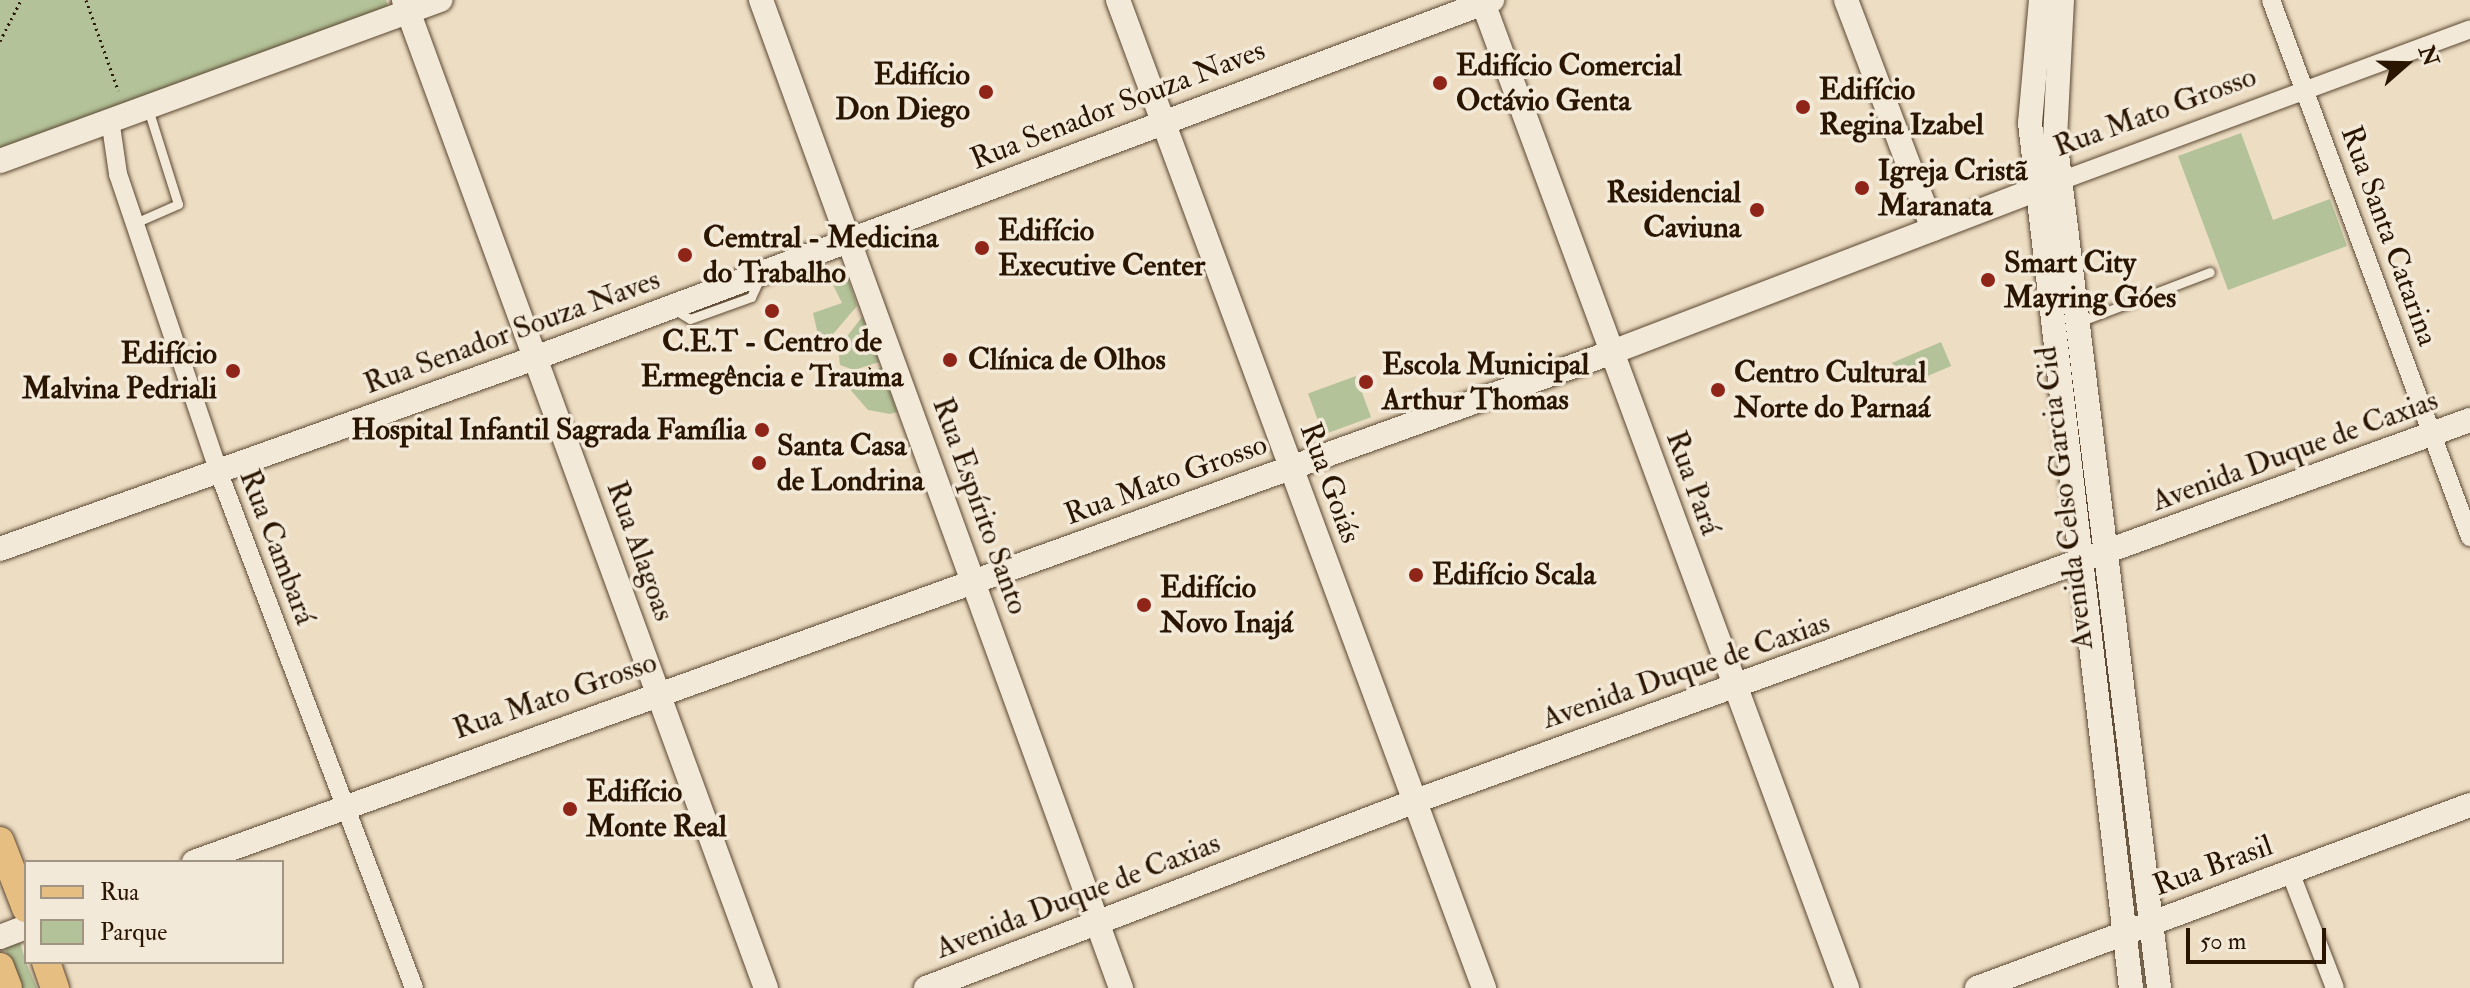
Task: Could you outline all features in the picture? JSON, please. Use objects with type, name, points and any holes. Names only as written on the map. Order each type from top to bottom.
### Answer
[{"type":"main road","points":[[0,841],[6,876],[24,905]]},
{"type":"main road","points":[[47,964],[55,988]]},
{"type":"main road","points":[[0,967],[8,988]]},
{"type":"street","points":[[0,161],[406,6],[441,0]]},
{"type":"street","name":"Rua Espírito Santo","points":[[761,0],[1121,988]]},
{"type":"street","name":"Rua Goiás","points":[[1118,0],[1484,988]]},
{"type":"street","points":[[1846,0],[1933,229]]},
{"type":"street","name":"Avenida Celso Garcia Cid","points":[[2041,0],[2029,83],[2076,324],[2159,988]]},
{"type":"street","name":"Avenida Celso Garcia Cid","points":[[2062,0],[2049,185],[2077,566],[2131,988]]},
{"type":"street","name":"Rua Santa Catarina","points":[[2271,0],[2307,90],[2470,537]]},
{"type":"street","name":"Rua Senador Souza Naves","points":[[0,549],[535,358],[1486,1]]},
{"type":"street","name":"Rua Pará","points":[[1486,1],[1610,353],[1847,988]]},
{"type":"street","name":"Rua Alagoas","points":[[406,6],[766,988]]},
{"type":"street","name":"Rua Mato Grosso","points":[[199,860],[344,803],[973,583],[1610,353],[2049,185],[2470,29]]},
{"type":"street","name":"Rua Cambará","points":[[110,119],[135,223],[219,473],[414,988]]},
{"type":"street","name":"Avenida Duque de Caxias","points":[[926,988],[1098,925],[1413,802],[2077,566],[2470,420]]},
{"type":"street","points":[[2090,671],[2118,666]]},
{"type":"street","points":[[2105,779],[2132,773]]},
{"type":"street","name":"Rua Brasil","points":[[1977,988],[2470,805]]},
{"type":"street","points":[[2290,872],[2335,988]]},
{"type":"street","points":[[0,937],[24,928]]},
{"type":"lane","points":[[135,223],[178,204],[147,106]]},
{"type":"lane","points":[[2076,324],[2210,272]]},
{"type":"path","points":[[0,41],[21,0]]},
{"type":"path","points":[[86,0],[118,90]]},
{"type":"path","points":[[846,376],[893,360]]},
{"type":"green space","points":[[0,0],[386,0],[390,12],[0,153]]},
{"type":"green space","points":[[2241,133],[2273,220],[2330,199],[2347,246],[2228,290],[2178,156]]},
{"type":"green space","points":[[845,270],[857,306],[821,348],[813,313],[842,303],[829,277]]},
{"type":"green space","points":[[862,317],[879,362],[854,370],[840,365],[838,348]]},
{"type":"green space","points":[[1941,342],[1951,366],[1902,387],[1892,363]]},
{"type":"green space","points":[[881,367],[897,412],[890,414],[868,410],[848,387]]},
{"type":"green space","points":[[1356,376],[1371,417],[1323,435],[1308,393]]},
{"type":"green space","points":[[19,939],[24,964],[27,964],[37,988],[19,988],[4,945]]},
{"type":"place","name":"Edifício Comercial Octávio Genta","points":[[1440,83]]},
{"type":"place","name":"Edifício Don Diego","points":[[986,92]]},
{"type":"place","name":"Edifício Regina Izabel","points":[[1803,107]]},
{"type":"place","name":"Igreja Cristã Maranata","points":[[1862,188]]},
{"type":"place","name":"Residencial Caviuna","points":[[1757,210]]},
{"type":"place","name":"Edifício Executive Center","points":[[982,248]]},
{"type":"place","name":"Cemtral - Medicina do Trabalho","points":[[685,255]]},
{"type":"place","name":"Smart City Mayring Góes","points":[[1988,280]]},
{"type":"place","name":"C.E.T - Centro de Ermegência e Trauma","points":[[772,311]]},
{"type":"place","name":"Clínica de Olhos","points":[[950,360]]},
{"type":"place","name":"Edifício Malvina Pedriali","points":[[233,371]]},
{"type":"place","name":"Escola Municipal Arthur Thomas","points":[[1366,382]]},
{"type":"place","name":"Centro Cultural Norte do Parnaá","points":[[1718,390]]},
{"type":"place","name":"Hospital Infantil Sagrada Família","points":[[762,430]]},
{"type":"place","name":"Santa Casa de Londrina","points":[[759,463]]},
{"type":"place","name":"Edifício Scala","points":[[1416,575]]},
{"type":"place","name":"Edifício Novo Inajá","points":[[1144,605]]},
{"type":"place","name":"Edifício Monte Real","points":[[570,809]]}]
